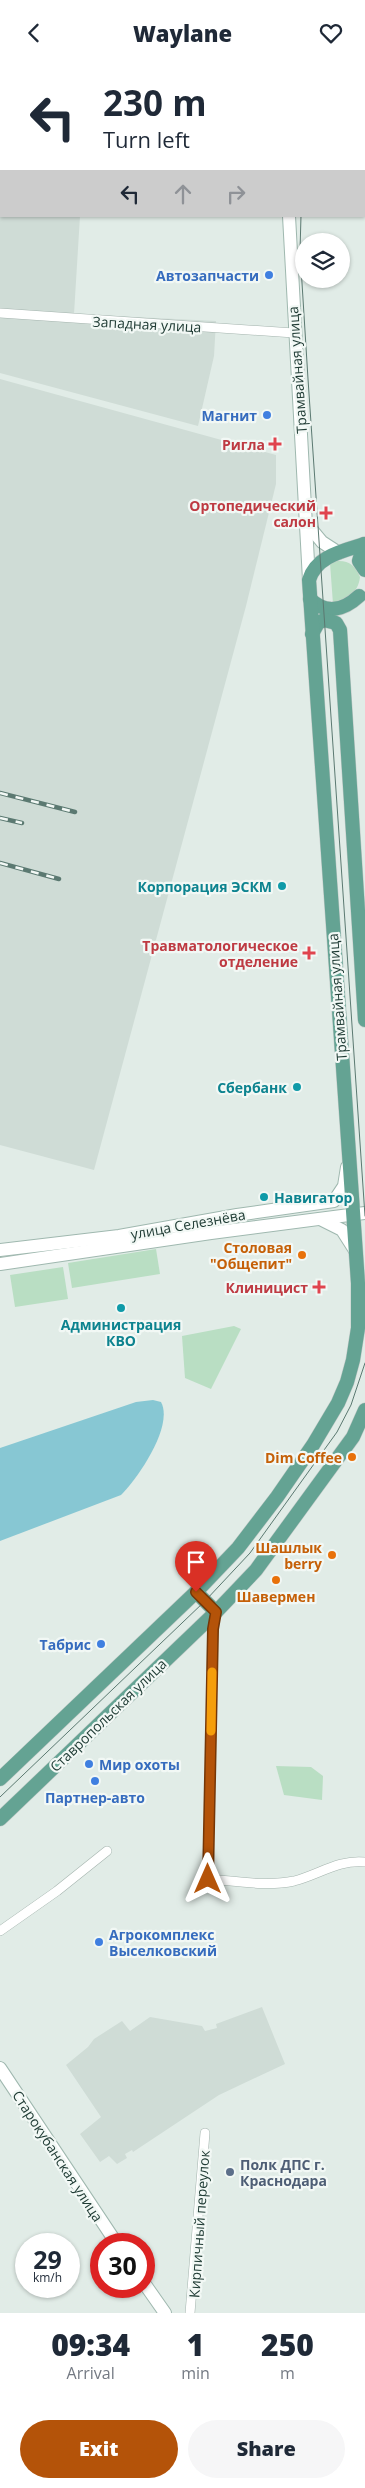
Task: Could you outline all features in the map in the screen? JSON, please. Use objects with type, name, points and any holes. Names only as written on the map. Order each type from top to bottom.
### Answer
[{"type":"main road","name":"Трамвайная улица","points":[[289,217],[312,634],[348,1163],[359,1213],[356,1252],[359,1309],[353,1360]]},
{"type":"main road","points":[[307,524],[316,536],[339,553]]},
{"type":"main road","points":[[309,580],[312,570],[316,565],[339,553],[365,544]]},
{"type":"main road","points":[[365,544],[358,561],[365,570]]},
{"type":"main road","points":[[310,599],[323,607],[335,610],[351,604],[362,593]]},
{"type":"main road","points":[[312,634],[318,623],[324,620],[336,623],[340,630],[362,593]]},
{"type":"main road","name":"Трамвайная улица","points":[[340,630],[365,1020]]},
{"type":"main road","name":"улица Селезнёва","points":[[0,1250],[119,1236],[237,1215],[334,1201],[344,1186],[348,1163]]},
{"type":"main road","name":"улица Селезнёва","points":[[0,1264],[359,1213]]},
{"type":"main road","points":[[317,1218],[337,1226],[356,1252]]},
{"type":"main road","name":"Ставропольская улица","points":[[0,1779],[196,1592],[238,1549],[313,1445],[338,1403],[353,1360]]},
{"type":"main road","name":"Ставропольская улица","points":[[0,1819],[216,1612],[256,1570],[283,1536],[353,1437],[365,1410]]},
{"type":"main road","points":[[196,1592],[216,1612]]},
{"type":"main road","name":"Старокубанская улица","points":[[0,2068],[109,2233]]},
{"type":"main road","points":[[154,2298],[165,2313]]},
{"type":"street","name":"Западная улица","points":[[0,313],[294,333]]},
{"type":"street","points":[[216,1612],[213,1629],[208,1879],[280,1883],[296,1880],[336,1865],[355,1861],[365,1862]]},
{"type":"street","points":[[0,1931],[57,1891],[107,1851]]},
{"type":"street","name":"Кирпичный переулок","points":[[190,2313],[205,2133]]},
{"type":"shaded area","points":[[0,217],[80,217],[74,314],[216,321],[214,356],[198,426],[0,373]]},
{"type":"shaded area","points":[[0,379],[276,455],[276,484],[246,606],[94,1170],[0,1145]]},
{"type":"shaded area","points":[[262,2007],[285,2064],[219,2095],[133,2152],[132,2150],[125,2154],[127,2158],[117,2164],[109,2156],[100,2162],[80,2134],[101,2117],[66,2065],[88,2047],[94,2039],[122,2021],[130,2031],[150,2017],[202,2026],[205,2031],[217,2028],[216,2024]]},
{"type":"green space","points":[[345,561],[351,564],[360,577],[357,588],[351,595],[333,604],[330,563]]},
{"type":"green space","points":[[156,1249],[160,1274],[72,1288],[68,1263]]},
{"type":"green space","points":[[63,1267],[68,1299],[15,1307],[10,1275]]},
{"type":"green space","points":[[234,1326],[241,1329],[211,1389],[185,1378],[182,1336]]},
{"type":"green space","points":[[276,1766],[311,1767],[323,1776],[322,1800],[284,1795]]},
{"type":"water","points":[[153,1400],[161,1402],[164,1412],[159,1437],[145,1464],[121,1495],[0,1541],[0,1448],[136,1402]]},
{"type":"tram line","points":[[301,217],[300,251],[308,379],[365,1216]]},
{"type":"tram line","points":[[0,1797],[205,1601],[250,1553],[337,1432],[351,1405],[365,1363]]},
{"type":"railway","points":[[0,793],[75,812]]},
{"type":"railway","points":[[0,818],[22,823]]},
{"type":"railway","points":[[0,863],[59,879]]},
{"type":"slow traffic","points":[[211,1731],[212,1672]]},
{"type":"place","name":"Автозапчасти","points":[[269,275]]},
{"type":"place","name":"Магнит","points":[[267,415]]},
{"type":"place","name":"Ригла","points":[[275,444]]},
{"type":"place","name":"Ортопедический салон","points":[[326,513]]},
{"type":"place","name":"Корпорация ЭСКМ","points":[[282,886]]},
{"type":"place","name":"Травматологическое отделение","points":[[309,953]]},
{"type":"place","name":"Сбербанк","points":[[297,1087]]},
{"type":"place","name":"Навигатор","points":[[264,1197]]},
{"type":"place","name":"Столовая \"Общепит\"","points":[[302,1255]]},
{"type":"place","name":"Клиницист","points":[[319,1287]]},
{"type":"place","name":"Администрация КВО","points":[[121,1308]]},
{"type":"place","name":"Dim Coffee","points":[[352,1457]]},
{"type":"place","name":"Шашлык berry","points":[[332,1555]]},
{"type":"place","name":"Шавермен","points":[[276,1580]]},
{"type":"place","name":"Табрис","points":[[101,1644]]},
{"type":"place","name":"Мир охоты","points":[[89,1764]]},
{"type":"place","name":"Партнер-авто","points":[[95,1781]]},
{"type":"place","name":"Агрокомплекс Выселковский","points":[[99,1942]]},
{"type":"place","name":"Полк ДПС г. Краснодара","points":[[230,2172]]},
{"type":"route","points":[[196,1592],[216,1612],[213,1629],[208,1879]]}]
